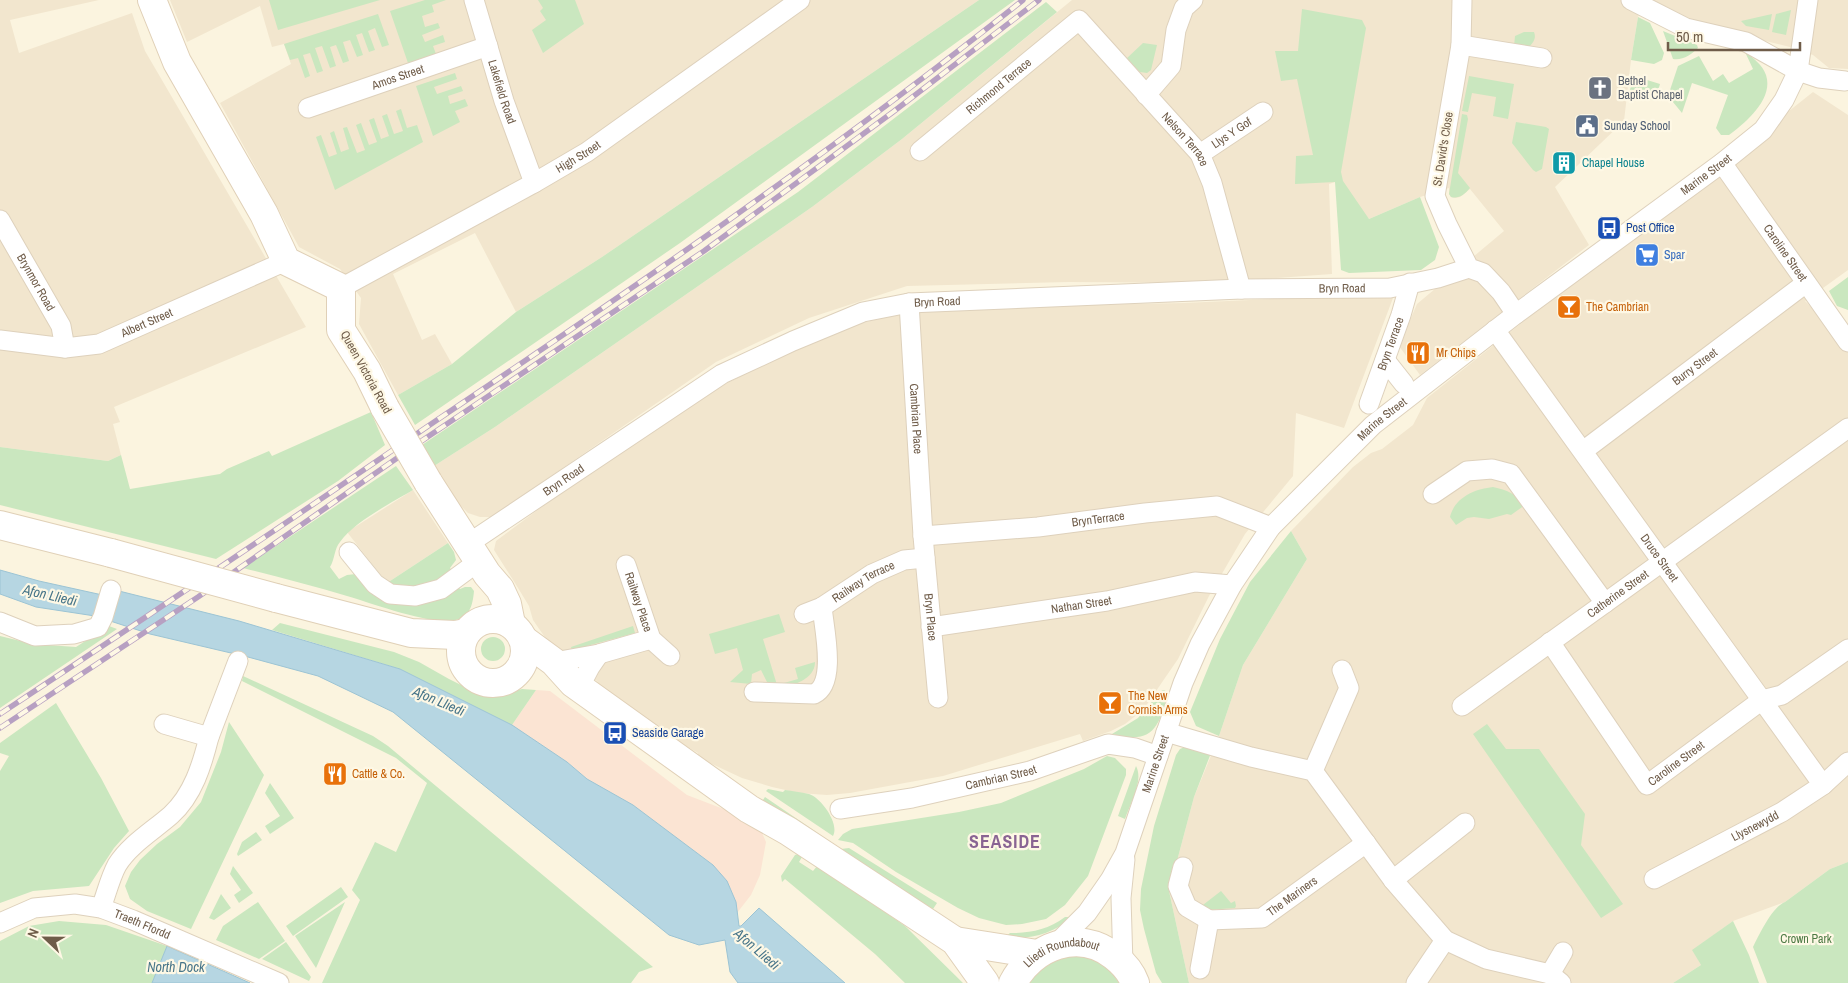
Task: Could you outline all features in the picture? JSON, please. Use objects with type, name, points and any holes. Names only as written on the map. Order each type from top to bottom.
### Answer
[{"type":"main road","points":[[152,0],[177,62],[264,214],[286,261],[341,288]]},
{"type":"main road","name":"Queen Victoria Road","points":[[341,288],[341,330],[367,370],[385,408],[428,482],[478,560],[500,589],[518,632]]},
{"type":"main road","points":[[0,525],[111,552],[411,633],[455,635],[492,618],[502,620],[554,662],[576,686],[749,809],[788,831],[955,941],[985,983]]},
{"type":"main road","points":[[478,560],[488,598],[474,626],[461,642],[462,664],[468,673],[477,680],[488,684],[500,683],[510,679],[524,661],[525,650],[518,632]]},
{"type":"main road","points":[[411,633],[462,664]]},
{"type":"main road","points":[[518,671],[576,686]]},
{"type":"main road","points":[[955,941],[1046,950]]},
{"type":"main road","name":"Lliedi Roundabout","points":[[1014,983],[1024,966],[1046,950],[1072,942],[1090,944],[1108,952],[1129,973]]},
{"type":"street","name":"Lakefield Road","points":[[474,0],[504,101],[534,183]]},
{"type":"street","name":"High Street","points":[[341,288],[587,152],[800,0]]},
{"type":"street","points":[[1146,95],[1171,66],[1176,30],[1184,8],[1193,0]]},
{"type":"street","name":"St. David's Close","points":[[1462,0],[1461,45],[1435,196],[1469,268]]},
{"type":"street","points":[[1631,0],[1686,28],[1746,42],[1798,71],[1819,78],[1845,81]]},
{"type":"street","name":"Marine Street","points":[[1129,973],[1121,898],[1126,853],[1183,683],[1200,644],[1232,585],[1271,527],[1373,425],[1516,314],[1722,163],[1763,130],[1784,100],[1798,71],[1808,0]]},
{"type":"street","name":"Nelson Terrace","points":[[1079,20],[1200,154],[1212,183],[1241,289]]},
{"type":"street","name":"Richmond Terrace","points":[[920,151],[1079,20]]},
{"type":"street","points":[[1461,45],[1499,43],[1542,58]]},
{"type":"street","name":"Amos Street","points":[[308,108],[488,46]]},
{"type":"street","name":"Llys Y Gof","points":[[1200,154],[1263,112]]},
{"type":"street","name":"Caroline Street","points":[[1722,163],[1848,342]]},
{"type":"street","name":"Brynmor Road","points":[[0,220],[61,326],[65,348]]},
{"type":"street","name":"Albert Street","points":[[0,340],[65,348],[99,344],[286,261]]},
{"type":"street","points":[[1469,268],[1483,273],[1501,292],[1516,314]]},
{"type":"street","name":"Bryn Road","points":[[349,552],[375,584],[390,594],[415,596],[440,588],[722,374],[792,341],[864,312],[909,303],[1241,289],[1390,288],[1438,278],[1469,268]]},
{"type":"street","name":"Bryn Terrace","points":[[1369,404],[1402,315],[1410,283]]},
{"type":"street","name":"Burry Street","points":[[1582,451],[1806,283]]},
{"type":"street","name":"Cambrian Place","points":[[909,303],[923,536]]},
{"type":"street","name":"Druce Street","points":[[1495,330],[1823,785]]},
{"type":"street","points":[[1385,360],[1404,384]]},
{"type":"street","name":"Catherine Street","points":[[1462,706],[1848,428]]},
{"type":"street","points":[[1433,494],[1466,471],[1492,469],[1511,474],[1605,603]]},
{"type":"street","name":"BrynTerrace","points":[[923,536],[1038,527],[1145,513],[1218,506],[1271,527]]},
{"type":"street","name":"Bryn Place","points":[[923,536],[938,698]]},
{"type":"street","name":"Railway Terrace","points":[[754,692],[814,694],[819,692],[823,687],[828,664],[813,611],[872,574],[904,560],[925,558]]},
{"type":"street","name":"Railway Place","points":[[626,565],[651,639],[670,656]]},
{"type":"street","name":"Nathan Street","points":[[931,627],[1107,601],[1195,582],[1232,585]]},
{"type":"street","points":[[0,622],[34,636],[74,634],[98,627],[111,590]]},
{"type":"street","name":"Railway Place","points":[[554,662],[599,654],[651,639]]},
{"type":"street","name":"Caroline Street","points":[[1550,642],[1647,785],[1762,700],[1782,695],[1848,649]]},
{"type":"street","points":[[576,686],[599,654]]},
{"type":"street","points":[[101,908],[118,865],[142,838],[172,815],[188,796],[203,762],[209,737],[238,662]]},
{"type":"street","points":[[1313,771],[1349,688],[1342,670]]},
{"type":"street","points":[[164,724],[209,737]]},
{"type":"street","points":[[1166,732],[1251,757],[1313,771],[1394,880],[1446,940],[1486,959],[1556,978],[1562,952]]},
{"type":"street","name":"Cambrian Street","points":[[840,809],[912,798],[1030,771],[1108,744],[1135,748],[1158,756]]},
{"type":"street","name":"Llysnewydd","points":[[1654,879],[1782,812],[1823,785],[1848,762]]},
{"type":"street","points":[[1394,880],[1465,823]]},
{"type":"street","name":"The Mariners","points":[[1209,920],[1262,918],[1366,843]]},
{"type":"street","name":"Marine Street","points":[[1046,950],[1087,912],[1110,880],[1126,853]]},
{"type":"street","points":[[1183,867],[1178,886],[1187,907],[1209,920],[1200,969]]},
{"type":"street","name":"Traeth Ffordd","points":[[0,923],[34,908],[75,904],[101,908],[141,923],[279,983]]},
{"type":"street","points":[[1416,983],[1446,940]]},
{"type":"shaded area","points":[[0,0],[99,0],[10,20],[19,53],[132,13],[145,51],[306,327],[114,407],[120,422],[113,424],[121,455],[108,461],[0,447]]},
{"type":"shaded area","points":[[170,0],[979,0],[602,257],[516,312],[475,233],[393,274],[422,340],[435,334],[452,364],[398,395],[359,324],[361,298],[340,269],[299,247],[220,103],[291,64],[284,44],[272,47],[260,6],[187,42]]},
{"type":"shaded area","points":[[1072,0],[1646,0],[1638,17],[1624,121],[1555,187],[1589,245],[1420,375],[1399,346],[1417,304],[1504,231],[1470,189],[1460,197],[1455,198],[1449,194],[1449,188],[1420,197],[1369,219],[1335,182],[1329,184],[1332,274],[1211,283],[1069,282],[907,286],[809,318],[716,362],[491,517],[480,517],[468,513],[452,497],[434,466],[495,427],[812,207],[902,139]]},
{"type":"shaded area","points":[[1647,0],[1848,0],[1848,69],[1829,68],[1813,55],[1790,47],[1711,28]]},
{"type":"shaded area","points":[[1813,92],[1848,115],[1848,270],[1805,301],[1848,343],[1848,862],[1830,869],[1785,902],[1733,921],[1693,950],[1701,965],[1673,983],[1189,983],[1169,891],[1194,797],[1219,736],[1243,665],[1307,559],[1291,531],[1353,467],[1371,453],[1382,449],[1413,425],[1427,398]]},
{"type":"shaded area","points":[[1336,296],[1393,298],[1344,428],[1296,413],[1293,476],[1245,534],[1209,596],[1178,659],[1143,710],[1125,724],[1083,741],[1080,734],[943,776],[850,793],[827,795],[799,793],[742,778],[697,757],[698,753],[657,729],[600,687],[597,681],[562,662],[533,620],[529,606],[494,550],[496,541],[625,445],[727,383],[838,329],[923,308],[1184,303]]},
{"type":"shaded area","points":[[413,490],[448,543],[387,583],[347,532]]},
{"type":"shaded area","points":[[536,690],[550,691],[687,795],[747,818],[760,828],[766,842],[760,875],[751,895],[737,913],[736,902],[713,865],[633,805],[587,779],[567,762],[512,725]]},
{"type":"green space","points":[[269,0],[380,0],[278,30]]},
{"type":"green space","points":[[425,0],[446,0],[432,5],[434,12],[422,16],[425,27],[438,23],[440,28],[422,35],[425,42],[443,35],[445,42],[433,46],[436,54],[408,63],[390,11]]},
{"type":"green space","points":[[538,0],[575,0],[584,24],[543,53],[532,30],[546,20],[540,11],[543,8]]},
{"type":"green space","points":[[979,0],[1015,0],[680,243],[415,425],[398,395],[452,364],[516,312],[602,257]]},
{"type":"green space","points":[[1046,2],[1057,12],[902,139],[812,207],[495,427],[434,466],[422,445],[798,192]]},
{"type":"green space","points":[[1302,9],[1362,20],[1366,28],[1341,172],[1343,181],[1369,219],[1420,197],[1439,247],[1435,260],[1421,270],[1349,273],[1341,270],[1335,182],[1295,184],[1296,156],[1313,155],[1297,79],[1281,81],[1275,51],[1298,51]]},
{"type":"green space","points":[[1791,10],[1786,35],[1772,32],[1776,14]]},
{"type":"green space","points":[[378,14],[389,45],[382,47],[375,28],[368,31],[375,50],[369,52],[362,33],[356,35],[363,55],[357,57],[350,40],[343,42],[349,61],[343,63],[336,45],[330,47],[336,66],[330,68],[322,46],[315,48],[323,71],[317,73],[310,53],[303,55],[310,76],[305,78],[298,58],[290,60],[284,44]]},
{"type":"green space","points":[[1772,14],[1769,30],[1746,26],[1741,21]]},
{"type":"green space","points":[[1638,17],[1650,23],[1664,53],[1662,60],[1654,64],[1631,60]]},
{"type":"green space","points":[[1663,31],[1697,45],[1698,48],[1690,55],[1673,59]]},
{"type":"green space","points":[[1524,32],[1534,32],[1535,35],[1534,41],[1527,49],[1514,46],[1515,36]]},
{"type":"green space","points":[[1143,43],[1157,45],[1151,70],[1147,73],[1140,72],[1126,59]]},
{"type":"green space","points":[[1745,52],[1764,71],[1767,84],[1766,93],[1757,110],[1729,135],[1721,135],[1716,128],[1728,95],[1692,83],[1682,113],[1668,96],[1678,66],[1699,56],[1713,81],[1723,74],[1729,83],[1753,69]]},
{"type":"green space","points":[[455,73],[457,79],[434,87],[437,94],[461,86],[463,91],[448,96],[450,104],[465,99],[468,106],[455,111],[460,122],[433,136],[416,86]]},
{"type":"green space","points":[[1469,76],[1514,84],[1508,119],[1493,116],[1496,97],[1472,93],[1468,112],[1462,111]]},
{"type":"green space","points":[[1634,76],[1660,84],[1655,101],[1629,93]]},
{"type":"green space","points":[[401,109],[407,128],[417,125],[423,142],[335,190],[316,137],[321,135],[329,157],[337,154],[330,133],[334,131],[341,152],[349,149],[343,128],[347,127],[357,153],[365,150],[356,125],[361,123],[369,145],[377,142],[369,120],[374,118],[381,139],[389,136],[382,116],[387,114],[394,134],[403,131],[396,111]]},
{"type":"green space","points":[[1462,114],[1467,115],[1468,119],[1458,173],[1470,188],[1461,196],[1451,197],[1449,194]]},
{"type":"green space","points":[[1516,122],[1549,129],[1542,169],[1536,172],[1512,143]]},
{"type":"green space","points":[[1848,277],[1848,310],[1837,306],[1829,291]]},
{"type":"green space","points":[[371,412],[385,445],[338,481],[216,559],[0,505],[0,447],[108,461],[121,455],[130,489],[220,474],[227,469],[269,451],[272,456]]},
{"type":"green space","points":[[396,466],[413,490],[354,527],[338,545],[330,567],[339,579],[347,575],[356,574],[383,599],[458,586],[460,589],[471,587],[474,591],[472,604],[469,611],[463,617],[449,621],[420,618],[243,568]]},
{"type":"green space","points":[[1493,487],[1511,493],[1525,505],[1511,515],[1507,514],[1489,519],[1467,518],[1456,525],[1450,517],[1456,504],[1473,492]]},
{"type":"green space","points":[[1291,531],[1307,559],[1243,665],[1219,736],[1196,726],[1190,712],[1220,639],[1250,582]]},
{"type":"green space","points":[[448,543],[454,552],[456,560],[450,568],[452,571],[437,581],[421,586],[387,583]]},
{"type":"green space","points":[[779,614],[785,632],[763,639],[777,685],[798,679],[795,668],[815,662],[811,673],[802,681],[778,690],[769,686],[761,670],[752,674],[751,684],[730,682],[743,670],[737,648],[715,654],[709,634]]},
{"type":"green space","points":[[280,623],[394,652],[419,662],[485,697],[498,696],[522,689],[536,690],[512,725],[400,669],[272,630]]},
{"type":"green space","points":[[109,626],[117,629],[0,708],[0,636],[33,644],[76,647]]},
{"type":"green space","points":[[633,626],[635,633],[572,650],[571,647]]},
{"type":"green space","points":[[493,637],[502,640],[505,649],[502,658],[493,661],[484,658],[481,649],[484,640]]},
{"type":"green space","points":[[243,676],[373,736],[388,746],[653,967],[639,972],[631,983],[322,983],[360,900],[352,890],[375,842],[396,852],[427,783],[396,758],[242,681]]},
{"type":"green space","points":[[1164,690],[1169,693],[1157,724],[1152,730],[1146,735],[1137,737],[1112,734],[1138,718],[1161,691]]},
{"type":"green space","points":[[56,703],[101,778],[129,831],[114,848],[89,886],[33,891],[0,903],[0,771],[9,756],[0,753],[0,743]]},
{"type":"green space","points":[[229,722],[264,775],[191,929],[147,911],[130,899],[125,886],[131,872],[140,860],[157,844],[180,827],[201,802],[221,752]]},
{"type":"green space","points":[[1487,724],[1506,749],[1539,749],[1585,814],[1581,845],[1623,904],[1601,918],[1473,734]]},
{"type":"green space","points":[[1187,746],[1211,753],[1194,797],[1169,891],[1189,983],[1162,983],[1156,973],[1144,929],[1140,910],[1141,889],[1154,826],[1176,755],[1180,749]]},
{"type":"green space","points":[[1107,756],[1115,758],[1126,769],[1126,775],[1088,876],[1065,905],[1046,919],[1006,925],[979,918],[896,872],[853,843],[838,840],[843,834],[852,829],[959,812],[1001,803],[1084,769]]},
{"type":"green space","points":[[1136,766],[1138,772],[1137,785],[1125,819],[1118,816]]},
{"type":"green space","points":[[270,783],[294,818],[270,834],[265,826],[280,816],[265,793]]},
{"type":"green space","points":[[768,789],[783,792],[785,790],[813,796],[828,811],[834,824],[833,836],[766,791]]},
{"type":"green space","points":[[765,797],[841,849],[849,848],[937,903],[933,909],[761,803]]},
{"type":"green space","points":[[256,832],[262,840],[238,856],[237,854],[242,842]]},
{"type":"green space","points":[[798,854],[802,857],[799,862],[813,871],[818,865],[905,926],[963,983],[905,983],[875,954],[785,879],[782,882],[781,876],[795,855]]},
{"type":"green space","name":"Crown Park","points":[[1848,862],[1848,983],[1767,983],[1753,947],[1775,909],[1830,869]]},
{"type":"green space","points":[[233,866],[253,893],[239,903],[234,895],[241,890],[230,874]]},
{"type":"green space","points":[[341,887],[348,897],[293,936],[286,926]]},
{"type":"green space","points":[[1221,891],[1231,903],[1235,901],[1235,908],[1206,910],[1199,908]]},
{"type":"green space","points":[[221,894],[231,908],[214,920],[209,918]]},
{"type":"green space","points":[[258,902],[285,941],[259,959],[216,940],[223,926]]},
{"type":"green space","points":[[345,902],[316,968],[295,936]]},
{"type":"green space","points":[[1065,917],[1073,917],[1057,928],[1041,935],[1024,938],[1005,937],[1010,933],[1045,928]]},
{"type":"green space","points":[[59,921],[106,925],[167,946],[152,983],[0,983],[0,941],[29,926]]},
{"type":"green space","points":[[1733,921],[1749,955],[1759,983],[1673,983],[1701,965],[1692,950]]},
{"type":"green space","points":[[286,942],[311,977],[309,981],[262,959]]},
{"type":"green space","points":[[1069,954],[1098,962],[1110,970],[1119,983],[1026,983],[1038,967]]},
{"type":"water","name":"Afon Lliedi","points":[[0,570],[107,596],[115,590],[239,621],[400,669],[512,725],[567,762],[587,779],[633,805],[713,865],[727,881],[736,902],[739,926],[759,908],[845,983],[738,983],[730,972],[725,940],[699,945],[669,935],[393,712],[318,676],[150,634],[95,616],[36,607],[0,594]]},
{"type":"water","name":"North Dock","points":[[167,946],[250,983],[152,983]]},
{"type":"railway","points":[[0,714],[274,531],[661,268],[880,110],[1023,0]]},
{"type":"railway","points":[[0,728],[198,597],[423,440],[704,251],[893,112],[1039,0]]},
{"type":"place","name":"Bethel Baptist Chapel","points":[[1600,88]]},
{"type":"place","name":"Sunday School","points":[[1587,126]]},
{"type":"place","name":"Chapel House","points":[[1564,163]]},
{"type":"place","name":"Post Office","points":[[1609,228]]},
{"type":"place","name":"Spar","points":[[1647,255]]},
{"type":"place","name":"The Cambrian","points":[[1569,307]]},
{"type":"place","name":"Mr Chips","points":[[1418,353]]},
{"type":"place","name":"The New Cornish Arms","points":[[1110,703]]},
{"type":"place","name":"Seaside Garage","points":[[615,733]]},
{"type":"place","name":"Cattle & Co.","points":[[335,774]]},
{"type":"district","name":"SEASIDE","points":[[1005,842]]}]
